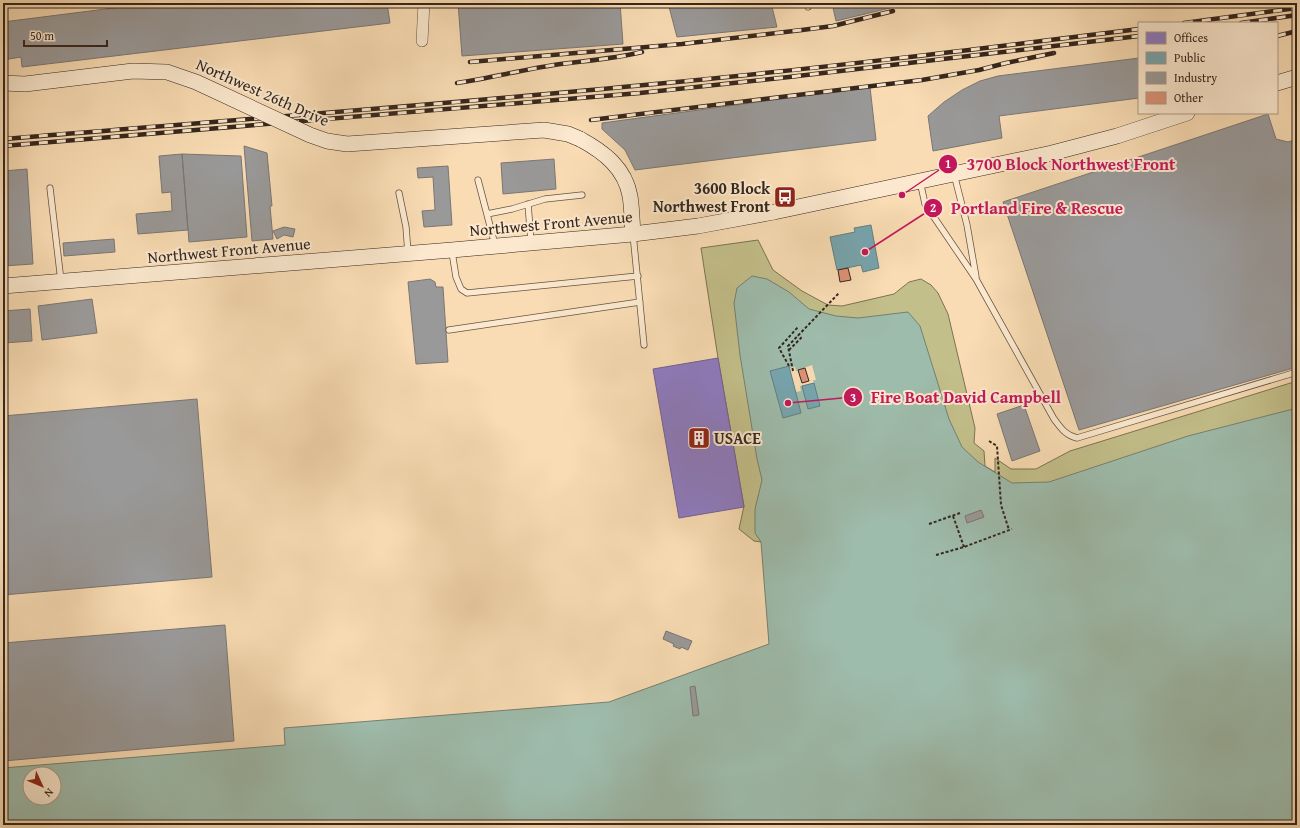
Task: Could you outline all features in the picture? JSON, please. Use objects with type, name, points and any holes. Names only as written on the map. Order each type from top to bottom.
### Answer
[{"type":"main road","name":"Northwest 26th Drive","points":[[3,83],[25,84],[133,71],[167,72],[196,82],[310,135],[328,141],[347,144],[544,130],[568,134],[596,147],[611,160],[624,177],[630,195],[633,234]]},
{"type":"main road","points":[[1278,83],[1297,77]]},
{"type":"main road","name":"Northwest Front Avenue","points":[[3,286],[452,250],[633,234],[698,226],[774,212],[1078,147],[1184,114]]},
{"type":"street","points":[[422,41],[424,3]]},
{"type":"lane","points":[[954,174],[967,225],[976,280]]},
{"type":"lane","points":[[478,180],[496,246]]},
{"type":"lane","points":[[920,181],[925,204],[976,280],[1054,419],[1063,431],[1070,436],[1077,438],[1297,372]]},
{"type":"lane","points":[[50,188],[61,281]]},
{"type":"lane","points":[[399,192],[406,227],[408,253]]},
{"type":"lane","points":[[487,214],[545,199],[582,195]]},
{"type":"lane","points":[[528,204],[531,242]]},
{"type":"lane","points":[[633,234],[644,346]]},
{"type":"lane","points":[[452,250],[456,277],[461,289],[467,293],[638,276]]},
{"type":"lane","points":[[450,330],[640,302]]},
{"type":"path","points":[[793,371],[788,346],[839,293]]},
{"type":"path","points":[[789,366],[779,348],[798,327]]},
{"type":"path","points":[[789,350],[801,338],[798,335]]},
{"type":"path","points":[[989,441],[997,446],[1001,505],[1009,530]]},
{"type":"path","points":[[929,524],[960,513]]},
{"type":"path","points":[[953,516],[964,547]]},
{"type":"path","points":[[936,555],[964,547],[1012,529]]},
{"type":"shaded area","points":[[758,240],[773,270],[802,291],[828,305],[842,306],[894,294],[909,282],[921,279],[931,285],[938,293],[948,314],[975,428],[974,443],[984,451],[985,466],[995,472],[995,458],[1011,469],[1036,469],[1070,451],[1297,381],[1297,437],[1059,511],[767,413],[761,542],[754,541],[739,529],[744,506],[718,358],[701,248]]},
{"type":"shaded area","points":[[752,276],[767,279],[789,292],[809,309],[836,316],[858,318],[908,312],[920,326],[949,419],[962,447],[978,462],[1012,483],[1049,482],[1188,436],[1297,408],[1297,825],[3,825],[3,768],[22,766],[22,806],[62,806],[62,766],[28,766],[285,745],[284,728],[609,702],[769,644],[761,542],[755,533],[755,509],[762,480],[757,459],[740,355],[734,303],[737,288]]},
{"type":"pier","points":[[812,365],[816,380],[813,380],[814,383],[800,386],[801,391],[796,392],[789,368],[795,367],[796,371]]},
{"type":"building: Offices","name":"USACE","points":[[718,358],[744,507],[679,518],[653,369]]},
{"type":"building: Public","points":[[871,225],[879,268],[863,272],[861,265],[837,270],[830,237],[855,232],[854,228]]},
{"type":"building: Public","points":[[789,366],[801,413],[783,418],[770,371]]},
{"type":"building: Public","points":[[814,383],[820,406],[808,409],[802,386]]},
{"type":"building: Industry","points":[[153,3],[387,3],[390,23],[22,67],[21,57],[3,60],[3,22]]},
{"type":"building: Industry","points":[[458,3],[620,3],[623,44],[462,56]]},
{"type":"building: Industry","points":[[668,3],[771,3],[777,27],[677,37]]},
{"type":"building: Industry","points":[[832,3],[893,3],[894,7],[836,21]]},
{"type":"building: Industry","points":[[1138,58],[1138,98],[999,116],[1002,138],[933,151],[928,116],[944,102],[962,90],[980,81],[998,76]]},
{"type":"building: Industry","points":[[870,87],[876,140],[635,170],[625,150],[602,129],[602,123]]},
{"type":"building: Industry","points":[[1268,114],[1276,139],[1288,142],[1297,139],[1297,367],[1079,430],[1003,202]]},
{"type":"building: Industry","points":[[244,146],[267,153],[272,206],[270,206],[273,239],[252,241]]},
{"type":"building: Industry","points":[[182,154],[241,156],[247,237],[189,242]]},
{"type":"building: Industry","points":[[182,154],[188,230],[138,234],[136,214],[172,211],[171,192],[162,193],[159,156]]},
{"type":"building: Industry","points":[[554,159],[556,189],[503,194],[501,163]]},
{"type":"building: Industry","points":[[448,166],[452,225],[424,227],[422,211],[435,210],[433,177],[418,178],[417,168]]},
{"type":"building: Industry","points":[[27,169],[33,264],[3,266],[3,171]]},
{"type":"building: Industry","points":[[284,227],[295,229],[293,237],[284,235],[277,239],[273,231]]},
{"type":"building: Industry","points":[[114,239],[115,252],[64,256],[63,243]]},
{"type":"building: Industry","points":[[430,279],[435,282],[436,287],[443,287],[448,362],[416,364],[408,282]]},
{"type":"building: Industry","points":[[92,299],[97,333],[42,340],[38,306]]},
{"type":"building: Industry","points":[[30,309],[32,341],[3,343],[3,311]]},
{"type":"building: Industry","points":[[197,399],[212,577],[3,595],[3,416]]},
{"type":"building: Industry","points":[[1024,405],[1040,451],[1012,461],[997,414]]},
{"type":"building: Industry","points":[[981,510],[984,517],[967,523],[965,516]]},
{"type":"building: Industry","points":[[225,625],[234,741],[3,761],[3,643]]},
{"type":"building: Industry","points":[[666,631],[692,641],[688,650],[673,646],[674,644],[663,639]]},
{"type":"building: Industry","points":[[695,686],[699,715],[693,716],[690,687]]},
{"type":"building: Other","points":[[848,268],[851,280],[840,282],[838,270]]},
{"type":"building: Other","points":[[805,368],[809,381],[802,383],[798,370]]},
{"type":"railway","points":[[1192,22],[1297,8]]},
{"type":"railway","points":[[470,62],[682,44],[802,30],[833,26],[893,11]]},
{"type":"railway","points":[[1248,22],[1297,15]]},
{"type":"railway","points":[[3,139],[574,92],[776,72],[1138,29]]},
{"type":"railway","points":[[1278,36],[1297,31]]},
{"type":"railway","points":[[3,146],[640,93],[1138,36]]},
{"type":"railway","points":[[457,83],[542,67],[642,52]]},
{"type":"railway","points":[[591,120],[922,80],[979,70],[1054,53]]},
{"type":"place","name":"3700 Block Northwest Front","points":[[902,195]]},
{"type":"place","name":"3600 Block Northwest Front","points":[[785,197]]},
{"type":"place","name":"Portland Fire & Rescue","points":[[865,252]]},
{"type":"place","name":"Fire Boat David Campbell","points":[[788,403]]},
{"type":"place","name":"USACE","points":[[699,438]]}]
